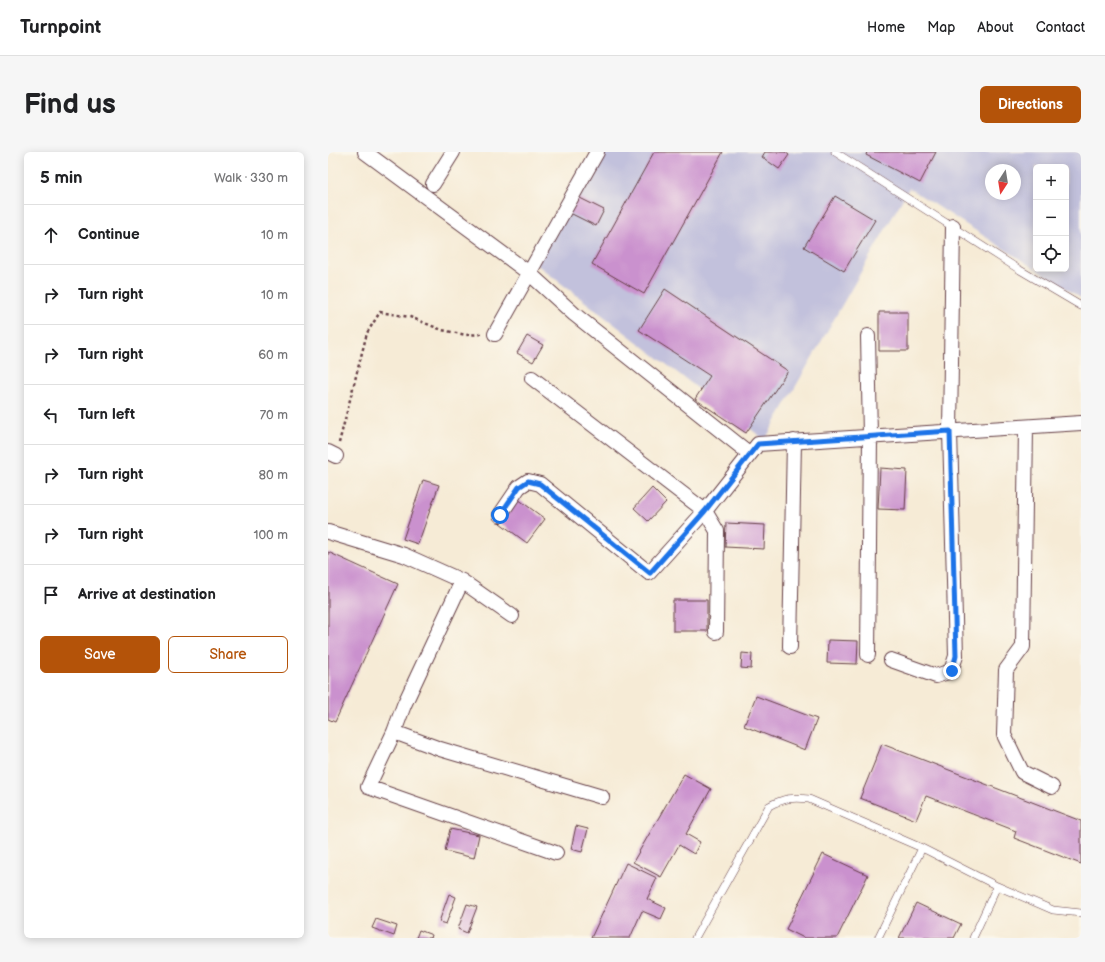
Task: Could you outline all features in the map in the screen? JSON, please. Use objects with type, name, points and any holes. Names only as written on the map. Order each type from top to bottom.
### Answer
[{"type":"street","points":[[365,152],[529,273],[574,314],[750,454]]},
{"type":"street","points":[[433,184],[454,152]]},
{"type":"street","points":[[495,334],[597,152]]},
{"type":"street","points":[[891,660],[936,676],[952,671],[956,656],[950,431],[953,226]]},
{"type":"street","points":[[868,336],[870,436],[868,655]]},
{"type":"street","points":[[532,378],[705,511],[716,530],[716,632]]},
{"type":"street","points":[[500,515],[519,487],[528,481],[540,484],[650,573],[705,511],[758,444],[1081,423]]},
{"type":"street","points":[[1026,427],[1024,647],[1006,670],[1004,735],[1022,772],[1052,787]]},
{"type":"street","points":[[790,647],[794,441]]},
{"type":"street","points":[[328,532],[404,554],[462,581],[512,616]]},
{"type":"street","points":[[462,581],[404,705],[394,732],[368,787],[556,853]]},
{"type":"street","points":[[394,732],[440,749],[602,797]]},
{"type":"lane","points":[[835,152],[1020,270],[1081,306]]},
{"type":"lane","points":[[696,938],[769,806],[783,799],[794,797],[809,799],[922,848],[998,886],[1053,910],[1081,913]]},
{"type":"lane","points":[[878,938],[922,848]]},
{"type":"lane","points":[[973,938],[998,886]]},
{"type":"path","points":[[332,454],[367,333],[380,312],[410,317],[448,332],[466,335],[495,334]]},
{"type":"shaded area","points":[[600,152],[1081,152],[1081,298],[1040,272],[1069,272],[1069,164],[1033,164],[1033,267],[909,188],[765,440],[532,261]]},
{"type":"building","points":[[654,152],[723,152],[644,294],[592,264]]},
{"type":"building","points":[[765,152],[785,152],[789,155],[779,169],[762,157]]},
{"type":"building","points":[[867,152],[936,152],[920,183],[866,155]]},
{"type":"building","points":[[576,196],[604,210],[596,226],[568,212]]},
{"type":"building","points":[[835,196],[875,220],[844,271],[804,247]]},
{"type":"building","points":[[665,289],[788,371],[746,433],[695,399],[710,376],[639,330]]},
{"type":"building","points":[[879,312],[908,312],[908,351],[879,351]]},
{"type":"building","points":[[527,336],[543,345],[533,362],[517,353]]},
{"type":"building","points":[[880,468],[907,470],[905,510],[878,509]]},
{"type":"building","points":[[423,480],[439,485],[418,544],[403,539]]},
{"type":"building","points":[[652,488],[666,502],[648,521],[634,508]]},
{"type":"building","points":[[518,499],[545,519],[527,543],[500,523]]},
{"type":"building","points":[[726,523],[765,525],[764,549],[725,547]]},
{"type":"building","points":[[328,552],[398,584],[335,722],[328,719]]},
{"type":"building","points":[[673,600],[707,600],[707,631],[673,631]]},
{"type":"building","points":[[828,640],[858,641],[857,664],[827,663]]},
{"type":"building","points":[[742,653],[752,654],[751,669],[741,668]]},
{"type":"building","points":[[756,696],[817,719],[805,750],[744,726]]},
{"type":"building","points":[[882,744],[1081,821],[1081,864],[1014,838],[1016,831],[926,796],[916,820],[860,798]]},
{"type":"building","points":[[684,774],[711,789],[686,834],[700,842],[694,854],[679,845],[661,877],[633,862]]},
{"type":"building","points":[[576,826],[588,829],[582,852],[571,849]]},
{"type":"building","points":[[450,829],[479,835],[474,858],[445,851]]},
{"type":"building","points":[[823,854],[868,875],[837,938],[804,938],[786,929]]},
{"type":"building","points":[[626,863],[657,878],[647,899],[666,908],[661,919],[642,911],[630,938],[591,938]]},
{"type":"building","points":[[449,894],[456,897],[446,924],[439,922]]},
{"type":"building","points":[[916,903],[961,924],[954,938],[899,938]]},
{"type":"building","points":[[467,904],[477,907],[467,933],[458,929]]},
{"type":"building","points":[[376,919],[397,926],[394,936],[372,928]]},
{"type":"building","points":[[419,930],[432,935],[431,938],[416,938]]},
{"type":"route","points":[[500,515],[519,487],[528,481],[540,484],[650,573],[705,511],[758,444],[950,431],[956,656],[952,671]]}]
